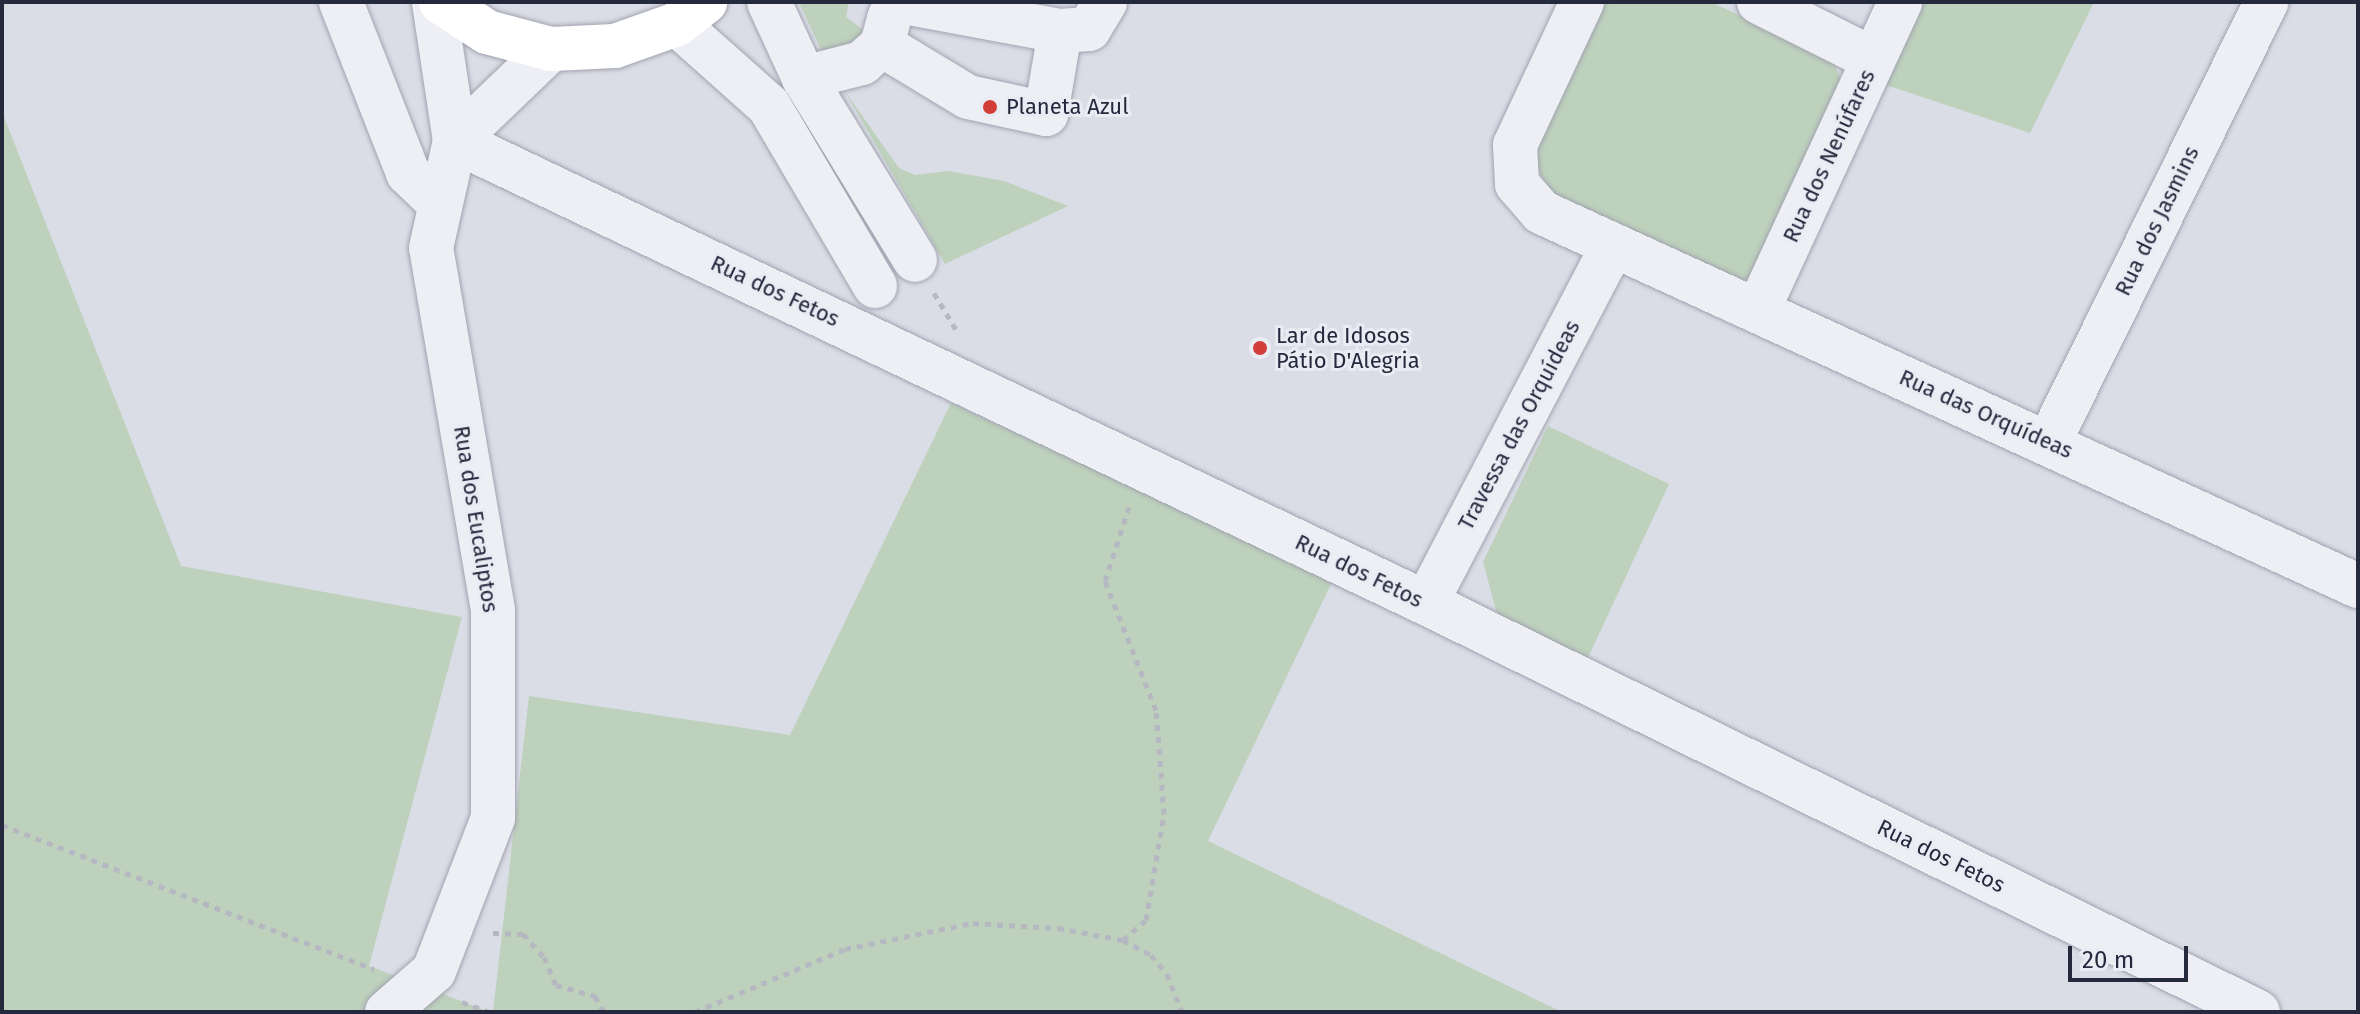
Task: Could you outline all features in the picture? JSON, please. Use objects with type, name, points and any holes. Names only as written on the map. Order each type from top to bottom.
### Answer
[{"type":"main road","points":[[441,2],[487,32],[551,49],[615,46],[691,13]]},
{"type":"street","points":[[341,2],[408,173],[440,204]]},
{"type":"street","points":[[434,2],[455,141]]},
{"type":"street","points":[[769,2],[804,78],[915,260]]},
{"type":"street","points":[[804,78],[862,63],[882,45],[892,2]]},
{"type":"street","points":[[903,2],[1060,31],[1089,29],[1105,2]]},
{"type":"street","name":"Rua das Orquídeas","points":[[1582,2],[1515,145],[1512,164],[1527,201],[1612,247],[2049,442],[2358,586]]},
{"type":"street","points":[[1759,2],[1873,59]]},
{"type":"street","name":"Rua dos Nenúfares","points":[[1758,310],[1900,2]]},
{"type":"street","name":"Rua dos Jasmins","points":[[2049,442],[2266,2]]},
{"type":"street","points":[[691,13],[769,106],[875,286]]},
{"type":"street","points":[[882,45],[968,97],[1046,114],[1060,31]]},
{"type":"street","points":[[455,141],[551,49]]},
{"type":"street","name":"Rua dos Eucaliptos","points":[[413,989],[452,931],[493,818],[493,610],[431,248],[455,141]]},
{"type":"street","name":"Rua dos Fetos","points":[[455,141],[1426,603],[2258,1012]]},
{"type":"street","name":"Travessa das Orquídeas","points":[[1426,603],[1612,247]]},
{"type":"path","points":[[1123,940],[1146,920],[1164,814],[1156,710],[1105,581],[1142,467]]},
{"type":"path","points":[[2,825],[413,989]]},
{"type":"path","points":[[695,1012],[845,949],[941,926],[1029,926],[1123,940],[1151,955],[1167,974],[1182,1012]]},
{"type":"path","points":[[452,931],[523,934],[544,957],[556,985],[595,996],[604,1012]]},
{"type":"green space","points":[[799,2],[849,2],[846,17],[863,30],[860,43],[823,54]]},
{"type":"green space","points":[[1601,2],[1711,2],[1828,57],[1835,66],[1841,79],[1750,278],[1739,283],[1554,197],[1545,187],[1537,164],[1538,142]]},
{"type":"green space","points":[[1917,2],[2094,2],[2030,133],[1880,83]]},
{"type":"green space","points":[[844,90],[899,168],[915,175],[949,171],[1004,181],[1068,206],[945,264]]},
{"type":"green space","points":[[2,112],[181,566],[462,617],[369,966],[490,1012],[2,1012]]},
{"type":"green space","points":[[951,403],[1333,580],[1208,841],[1562,1012],[493,1012],[529,696],[790,735]]},
{"type":"green space","points":[[1548,426],[1669,484],[1585,664],[1497,614],[1483,562]]},
{"type":"place","name":"Planeta Azul","points":[[990,107]]},
{"type":"place","name":"Lar de Idosos Pátio D'Alegria","points":[[1260,348]]}]
